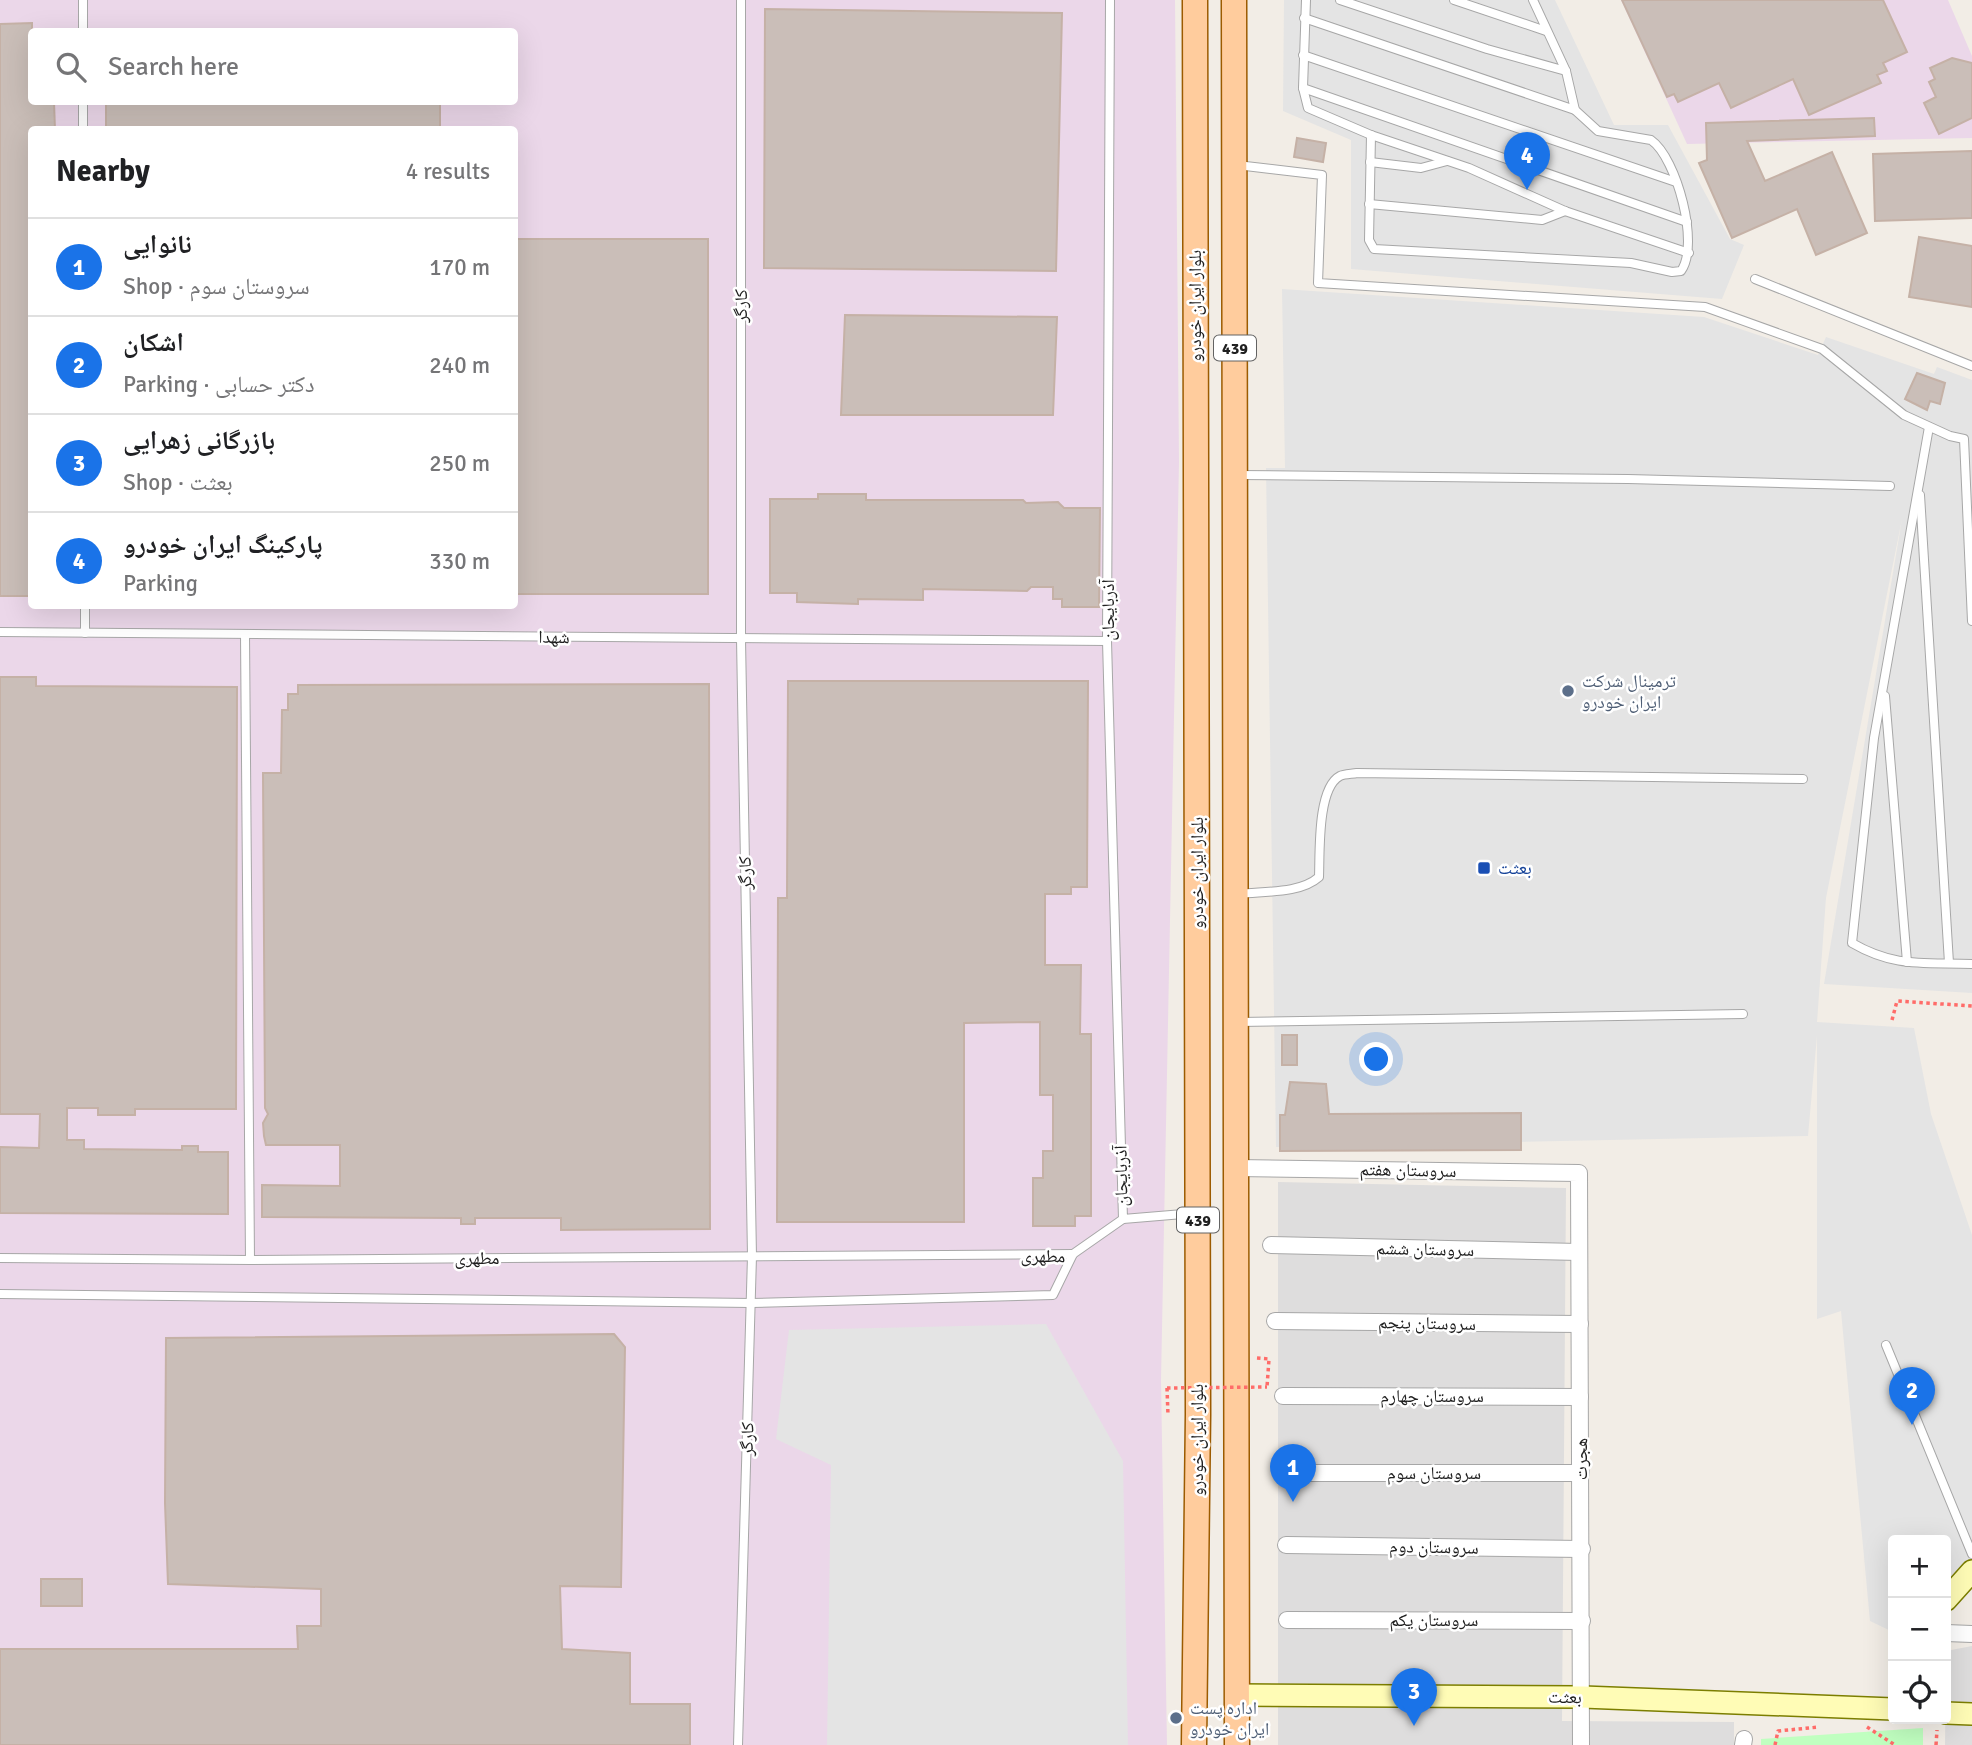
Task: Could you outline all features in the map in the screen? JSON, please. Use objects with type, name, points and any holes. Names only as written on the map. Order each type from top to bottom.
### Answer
[{"type":"main road","name":"بلوار ایران خودرو","points":[[1194,1745],[1198,1213],[1195,0]]},
{"type":"main road","name":"439","points":[[1234,0],[1237,1745]]},
{"type":"main road","points":[[1196,640],[1235,641]]},
{"type":"main road","points":[[1196,695],[1235,696]]},
{"type":"street","name":"سروستان هفتم","points":[[1236,1168],[1579,1173]]},
{"type":"street","name":"هجرت","points":[[1579,1173],[1583,1697],[1581,1745]]},
{"type":"street","name":"سروستان ششم","points":[[1271,1245],[1579,1252]]},
{"type":"street","name":"سروستان پنجم","points":[[1275,1321],[1580,1324]]},
{"type":"street","name":"سروستان چهارم","points":[[1283,1396],[1580,1397]]},
{"type":"street","name":"سروستان سوم","points":[[1287,1473],[1581,1474]]},
{"type":"street","name":"سروستان دوم","points":[[1286,1545],[1581,1549]]},
{"type":"street","points":[[1948,1598],[1972,1571]]},
{"type":"street","name":"سروستان یکم","points":[[1287,1620],[1582,1621]]},
{"type":"street","points":[[1951,1633],[1972,1634]]},
{"type":"street","name":"بعثت","points":[[1237,1695],[1583,1697],[1888,1709]]},
{"type":"street","points":[[1951,1713],[1972,1714]]},
{"type":"lane","points":[[83,0],[83,28]]},
{"type":"lane","name":"کارگر","points":[[738,1745],[752,1256],[741,639],[741,0]]},
{"type":"lane","name":"آذربایجان","points":[[1111,0],[1107,641],[1123,1219]]},
{"type":"lane","points":[[1306,0],[1303,88],[1308,108],[1371,135],[1447,161],[1564,211],[1689,253]]},
{"type":"lane","points":[[1340,0],[1486,49],[1566,71]]},
{"type":"lane","points":[[1454,0],[1546,31]]},
{"type":"lane","points":[[1532,0],[1566,71],[1575,110]]},
{"type":"lane","points":[[1304,18],[1575,110],[1598,131],[1651,140],[1659,145],[1676,182],[1687,222],[1689,253],[1684,269],[1676,273],[1631,263],[1457,251],[1374,249],[1369,240],[1371,135]]},
{"type":"lane","points":[[1303,55],[1676,182]]},
{"type":"lane","points":[[1303,88],[1446,135],[1687,222]]},
{"type":"lane","points":[[83,105],[83,126]]},
{"type":"lane","points":[[1370,162],[1421,169],[1447,161]]},
{"type":"lane","points":[[1234,165],[1322,175],[1318,283],[1705,307],[1822,349],[1904,415],[1968,441],[1972,621]]},
{"type":"lane","points":[[1369,204],[1542,220],[1564,211]]},
{"type":"lane","points":[[1755,279],[1972,366]]},
{"type":"lane","points":[[1929,427],[1874,738],[1852,943],[1876,957],[1907,962],[1972,964]]},
{"type":"lane","points":[[1235,475],[1628,479],[1890,486]]},
{"type":"lane","points":[[1919,481],[1949,963]]},
{"type":"lane","points":[[85,609],[85,633]]},
{"type":"lane","name":"شهدا","points":[[0,632],[1107,641]]},
{"type":"lane","points":[[245,634],[250,1260]]},
{"type":"lane","points":[[1884,683],[1907,962]]},
{"type":"lane","points":[[1236,894],[1288,889],[1311,884],[1319,877],[1323,808],[1329,787],[1340,776],[1357,773],[1803,779]]},
{"type":"lane","points":[[1236,1022],[1743,1014]]},
{"type":"lane","name":"آذربایجان","points":[[1073,1254],[1123,1219],[1198,1213]]},
{"type":"lane","name":"مطهری","points":[[0,1258],[250,1260],[1073,1254],[1054,1295],[751,1303],[0,1294]]},
{"type":"lane","points":[[1886,1345],[1972,1554]]},
{"type":"path","points":[[1892,1020],[1897,1001],[1972,1006]]},
{"type":"path","points":[[1167,1415],[1167,1388],[1267,1387],[1269,1359]]},
{"type":"path","points":[[1861,1723],[1895,1745]]},
{"type":"path","points":[[1775,1745],[1778,1731],[1820,1727]]},
{"type":"shaded area","points":[[0,0],[1175,0],[1179,462],[1161,1380],[1167,1745],[0,1745]]},
{"type":"shaded area","points":[[1284,0],[1555,0],[1614,125],[1668,125],[1730,239],[1744,245],[1722,299],[1351,269],[1351,140],[1283,111]]},
{"type":"shaded area","points":[[1621,0],[1948,0],[1972,56],[1972,138],[1687,144]]},
{"type":"shaded area","name":"ترمینال شرکت ایران خودرو","points":[[1282,289],[1704,317],[1818,355],[1826,337],[1934,374],[1937,367],[1972,380],[1972,993],[1824,984],[1902,519],[1826,898],[1817,1022],[1914,1028],[1931,1114],[1972,1235],[1972,1558],[1951,1580],[1951,1535],[1888,1535],[1888,1630],[1870,1621],[1841,1311],[1817,1319],[1817,1036],[1808,1136],[1276,1147],[1266,468],[1285,468]]},
{"type":"shaded area","points":[[1278,1182],[1566,1188],[1562,1721],[1734,1722],[1734,1745],[1278,1745]]},
{"type":"shaded area","points":[[1046,1324],[1123,1461],[1128,1745],[827,1745],[831,1465],[776,1439],[789,1330]]},
{"type":"shaded area","points":[[1972,1646],[1972,1745],[1945,1745],[1945,1724],[1951,1724],[1951,1650]]},
{"type":"green space","points":[[1923,1728],[1923,1745],[1761,1745],[1761,1739]]},
{"type":"building","points":[[1622,0],[1883,0],[1907,52],[1883,63],[1887,71],[1877,75],[1881,83],[1809,115],[1793,79],[1731,108],[1719,83],[1678,102],[1674,94],[1667,97]]},
{"type":"building","points":[[765,9],[1062,13],[1056,271],[764,268]]},
{"type":"building","points":[[32,23],[32,28],[28,28],[28,105],[54,105],[55,126],[28,126],[28,596],[0,596],[0,24]]},
{"type":"building","points":[[1952,58],[1972,63],[1972,118],[1939,134],[1924,103],[1936,97],[1929,82],[1935,79],[1930,68]]},
{"type":"building","points":[[106,105],[440,105],[440,126],[106,126]]},
{"type":"building","points":[[1874,118],[1875,136],[1747,141],[1765,181],[1832,152],[1867,233],[1816,255],[1797,209],[1732,238],[1699,163],[1707,160],[1706,123]]},
{"type":"building","points":[[1297,138],[1326,143],[1323,162],[1294,157]]},
{"type":"building","points":[[1972,151],[1972,218],[1875,221],[1873,154]]},
{"type":"building","points":[[1919,237],[1972,246],[1972,307],[1909,297]]},
{"type":"building","points":[[518,239],[708,239],[708,594],[518,594]]},
{"type":"building","points":[[845,315],[1057,317],[1053,415],[841,415]]},
{"type":"building","points":[[1917,373],[1945,383],[1940,404],[1930,401],[1927,410],[1905,399]]},
{"type":"building","points":[[818,494],[866,494],[866,500],[1023,500],[1026,503],[1058,502],[1064,508],[1100,508],[1099,607],[1062,607],[1062,599],[1053,599],[1053,587],[1031,587],[1027,591],[923,589],[923,600],[858,599],[858,604],[797,602],[797,593],[770,593],[770,499],[818,499]]},
{"type":"building","points":[[0,677],[36,677],[36,686],[237,687],[236,1109],[135,1109],[135,1115],[98,1115],[98,1108],[67,1108],[67,1140],[84,1140],[84,1149],[182,1150],[182,1146],[198,1146],[198,1152],[228,1152],[228,1214],[0,1213],[0,1147],[39,1148],[40,1114],[0,1114]]},
{"type":"building","points":[[788,681],[1088,681],[1087,887],[1071,887],[1071,894],[1045,894],[1045,965],[1081,965],[1080,1034],[1091,1034],[1091,1216],[1075,1216],[1075,1226],[1033,1226],[1033,1178],[1043,1178],[1043,1151],[1053,1151],[1053,1095],[1040,1095],[1040,1022],[964,1023],[964,1222],[777,1222],[778,898],[787,898]]},
{"type":"building","points":[[709,684],[710,1229],[561,1230],[561,1218],[475,1218],[475,1224],[461,1224],[461,1218],[262,1217],[262,1185],[340,1186],[340,1145],[266,1145],[264,1136],[263,1123],[268,1114],[265,1108],[263,773],[281,773],[282,710],[288,710],[288,694],[298,694],[298,685]]},
{"type":"building","points":[[1282,1035],[1297,1035],[1297,1065],[1282,1065]]},
{"type":"building","points":[[1290,1082],[1326,1084],[1329,1114],[1521,1113],[1521,1150],[1280,1151],[1280,1115],[1285,1115]]},
{"type":"building","points":[[614,1334],[625,1347],[621,1587],[560,1586],[562,1649],[630,1653],[630,1704],[690,1704],[690,1745],[0,1745],[0,1649],[298,1649],[297,1626],[321,1626],[321,1589],[168,1584],[165,1503],[166,1338]]},
{"type":"building","points":[[41,1579],[82,1579],[82,1606],[41,1606]]},
{"type":"place","name":"پارکینگ ایران خودرو","points":[[1527,190]]},
{"type":"place","name":"ترمینال شرکت ایران خودرو","points":[[1568,691]]},
{"type":"place","name":"بعثت","points":[[1484,868]]},
{"type":"place","name":"اشکان","points":[[1912,1425]]},
{"type":"place","name":"نانوایی","points":[[1293,1502]]},
{"type":"place","name":"اداره پست ایران خودرو","points":[[1176,1718]]},
{"type":"place","name":"بازرگانی زهرایی","points":[[1414,1726]]}]
